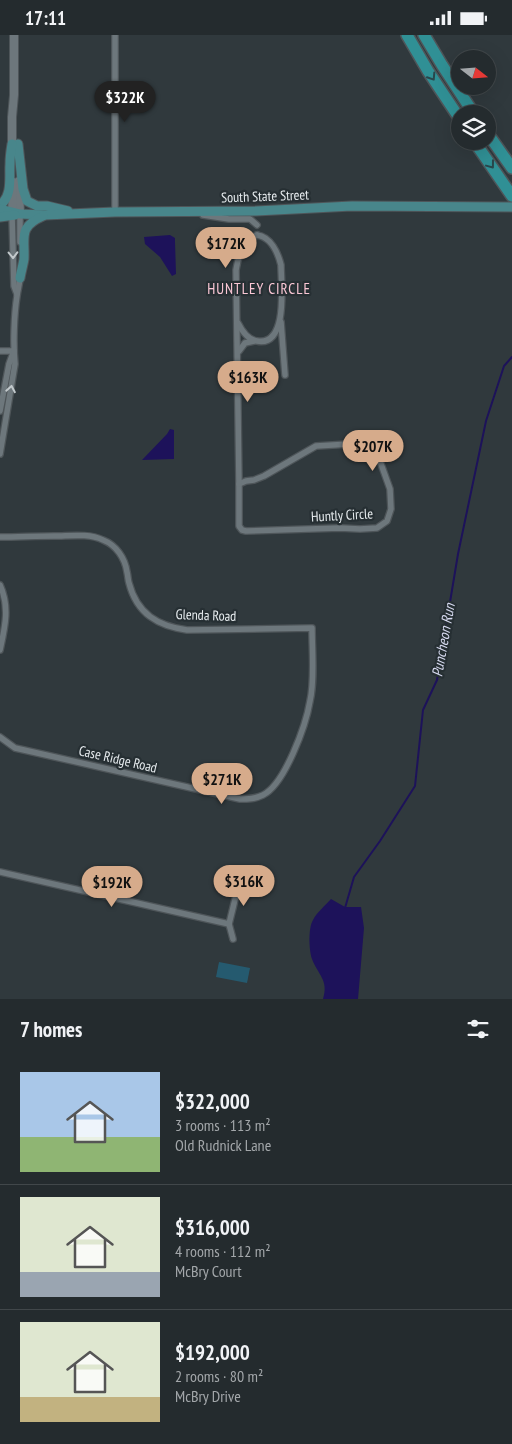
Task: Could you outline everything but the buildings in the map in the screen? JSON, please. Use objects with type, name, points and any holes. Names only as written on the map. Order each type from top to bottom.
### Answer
[{"type":"highway","points":[[407,35],[451,106]]},
{"type":"highway","points":[[424,35],[468,105]]},
{"type":"highway","points":[[496,145],[512,168]]},
{"type":"highway","points":[[480,150],[510,192]]},
{"type":"main road","points":[[0,205],[4,202],[9,190],[10,165],[15,144]]},
{"type":"main road","points":[[15,144],[22,189],[28,201],[37,206],[48,206],[80,213]]},
{"type":"main road","name":"South State Street","points":[[0,217],[15,214],[256,211],[352,206],[512,207]]},
{"type":"main road","name":"South State Street","points":[[0,209],[15,214]]},
{"type":"main road","points":[[20,279],[24,258],[24,233],[31,222],[45,215]]},
{"type":"street","points":[[14,35],[14,286],[17,294]]},
{"type":"street","points":[[115,35],[115,212]]},
{"type":"street","points":[[256,211],[257,235],[264,237],[272,246],[281,265],[280,320],[285,375]]},
{"type":"street","points":[[184,212],[229,219],[250,219],[257,225]]},
{"type":"street","points":[[0,454],[1,439],[15,365],[17,294],[20,285],[15,214]]},
{"type":"street","name":"Huntly Circle","points":[[239,484],[264,477],[316,446],[366,443],[376,450],[390,489],[391,509],[387,521],[377,528],[340,527],[246,531],[242,530],[239,526],[237,264],[242,249],[251,238],[257,235]]},
{"type":"street","points":[[237,358],[239,349],[248,341],[260,342],[271,337],[278,328],[280,320]]},
{"type":"street","points":[[238,322],[245,334],[255,341]]},
{"type":"street","points":[[0,351],[14,351]]},
{"type":"street","points":[[0,411],[9,364],[14,351]]},
{"type":"street","name":"Glenda Road","points":[[0,537],[83,535],[104,540],[115,547],[122,557],[129,583],[140,608],[151,618],[174,628],[187,630],[312,628]]},
{"type":"street","points":[[0,585],[4,593],[6,607],[6,621],[0,649]]},
{"type":"street","name":"Case Ridge Road","points":[[0,737],[15,747],[24,750],[240,799],[252,799],[272,789],[282,776],[297,743],[312,687],[312,628]]},
{"type":"street","points":[[0,872],[229,924]]},
{"type":"street","points":[[233,939],[229,924],[241,875]]},
{"type":"shaded area","points":[[170,235],[175,238],[176,274],[172,276],[160,257],[145,244],[144,237]]},
{"type":"shaded area","points":[[170,429],[174,430],[174,459],[142,460],[167,434]]},
{"type":"shaded area","points":[[331,899],[345,907],[361,907],[364,928],[358,999],[323,999],[324,982],[312,959],[310,950],[311,924],[317,914]]},
{"type":"shaded area","points":[[219,962],[250,968],[247,983],[216,977]]},
{"type":"waterway","name":"Puncheon Run","points":[[345,908],[354,877],[380,841],[415,786],[423,710],[437,680],[458,554],[486,421],[504,366],[512,357]]},
{"type":"district","name":"HUNTLEY CIRCLE","points":[[259,288]]}]
